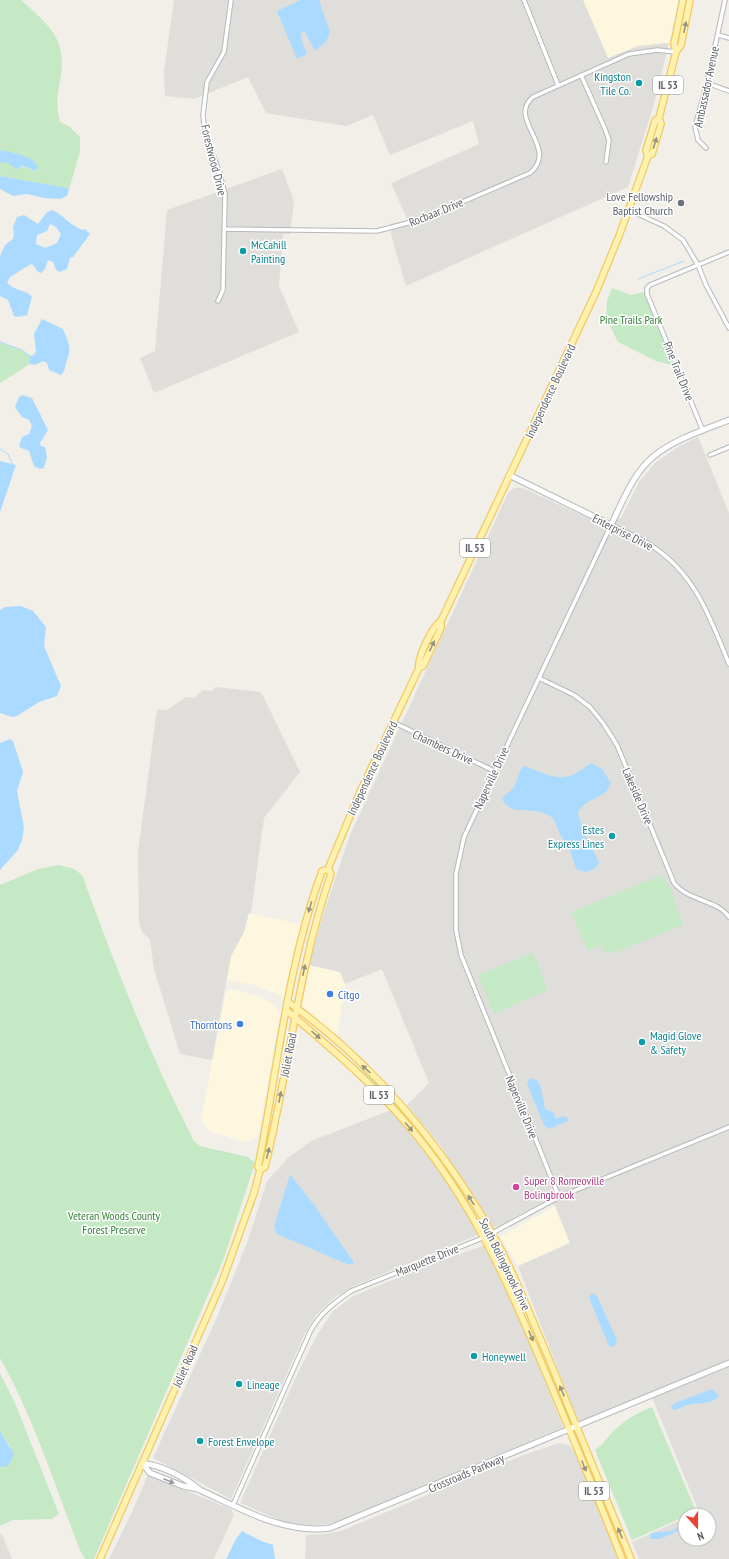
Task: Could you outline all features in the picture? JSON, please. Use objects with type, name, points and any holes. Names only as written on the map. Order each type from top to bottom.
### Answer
[{"type":"main road","name":"Independence Boulevard","points":[[676,52],[674,44],[683,0]]},
{"type":"main road","name":"Independence Boulevard","points":[[286,1010],[308,912],[322,871],[328,869],[349,816],[393,722],[419,668],[423,666],[441,628],[440,621],[596,292],[629,210],[648,156],[646,151],[655,121],[659,118],[676,52],[681,45],[690,0]]},
{"type":"main road","name":"Independence Boulevard","points":[[297,1008],[311,942],[331,874],[328,869]]},
{"type":"main road","name":"South Bolingbrook Drive","points":[[288,1002],[297,1008],[371,1073],[396,1099],[450,1168],[492,1234],[517,1284],[578,1427],[631,1559]]},
{"type":"main road","name":"Joliet Road","points":[[260,1170],[265,1167],[297,1008]]},
{"type":"main road","name":"South Bolingbrook Drive","points":[[286,1010],[345,1060],[413,1132],[452,1184],[485,1237],[509,1284],[622,1559]]},
{"type":"main road","name":"Joliet Road","points":[[100,1559],[222,1282],[254,1193],[260,1170],[258,1167],[286,1010]]},
{"type":"street","name":"Forestwood Drive","points":[[218,301],[223,290],[225,229],[223,183],[205,133],[203,115],[207,82],[224,52],[231,0]]},
{"type":"street","points":[[524,0],[558,85],[630,54],[642,51],[657,50],[676,52]]},
{"type":"street","name":"Ambassador Avenue","points":[[706,148],[698,140],[695,127],[707,83],[725,0]]},
{"type":"street","points":[[718,35],[729,38]]},
{"type":"street","points":[[581,75],[603,123],[609,140],[606,162]]},
{"type":"street","points":[[707,83],[729,91]]},
{"type":"street","name":"Rocbaar Drive","points":[[225,229],[377,231],[423,219],[530,173],[536,168],[540,159],[539,151],[526,118],[525,109],[533,97],[558,85]]},
{"type":"street","points":[[629,210],[675,232],[683,240],[698,265],[706,285],[729,328]]},
{"type":"street","points":[[698,265],[729,252]]},
{"type":"street","name":"Pine Trail Drive","points":[[698,265],[650,286],[647,294],[703,431]]},
{"type":"street","points":[[724,318],[729,316]]},
{"type":"street","name":"Naperville Drive","points":[[560,1197],[461,955],[456,930],[456,874],[465,835],[610,525],[632,482],[644,466],[667,447],[729,420]]},
{"type":"street","points":[[710,455],[729,447]]},
{"type":"street","name":"Enterprise Drive","points":[[509,475],[651,545],[676,565],[688,579],[704,605],[729,664]]},
{"type":"street","name":"Lakeside Drive","points":[[539,678],[574,695],[590,707],[603,723],[617,745],[674,883],[680,890],[722,910],[729,917]]},
{"type":"street","name":"Chambers Drive","points":[[393,722],[494,771]]},
{"type":"street","name":"Marquette Drive","points":[[233,1505],[310,1332],[324,1312],[336,1301],[351,1291],[492,1234],[560,1197],[729,1127]]},
{"type":"street","name":"Crossroads Parkway","points":[[142,1463],[150,1473],[183,1486],[200,1490],[274,1524],[313,1530],[330,1528],[578,1427],[729,1363]]},
{"type":"street","name":"Crossroads Parkway","points":[[142,1463],[153,1465],[190,1482],[200,1490]]},
{"type":"shaded area","points":[[174,0],[583,0],[608,58],[638,46],[669,43],[654,104],[628,187],[406,286],[392,239],[390,224],[405,221],[407,219],[391,183],[479,144],[473,121],[390,155],[373,115],[346,126],[266,113],[248,77],[194,99],[165,96],[164,71]]},
{"type":"shaded area","points":[[583,0],[678,0],[669,43],[638,46],[608,58]]},
{"type":"shaded area","points":[[282,169],[294,201],[290,234],[283,234],[279,286],[299,332],[154,393],[140,358],[155,351],[167,210]]},
{"type":"shaded area","points":[[698,437],[729,513],[729,1559],[639,1559],[632,1542],[677,1522],[677,1547],[717,1547],[717,1507],[697,1507],[651,1395],[579,1424],[518,1266],[570,1243],[555,1206],[547,1200],[500,1226],[493,1227],[490,1225],[440,1145],[407,1105],[429,1083],[382,969],[345,984],[340,972],[309,965],[323,915],[350,835],[508,493],[514,488],[523,488],[601,524],[621,518],[639,482],[655,463],[678,447]]},
{"type":"shaded area","points":[[216,687],[261,692],[300,772],[264,818],[251,913],[249,913],[244,932],[231,956],[212,1060],[180,1054],[154,969],[150,940],[142,932],[139,923],[138,852],[157,709],[167,710],[186,697],[194,698],[203,690],[211,691]]},
{"type":"shaded area","points":[[249,913],[304,925],[287,1000],[275,993],[254,985],[227,980],[231,956],[244,932]]},
{"type":"shaded area","points":[[309,965],[340,972],[345,984],[337,1037],[302,1006]]},
{"type":"shaded area","points":[[232,989],[261,997],[274,1005],[280,1014],[259,1131],[257,1137],[246,1142],[210,1132],[202,1122],[202,1114],[226,992]]},
{"type":"shaded area","points":[[391,1110],[444,1177],[480,1234],[354,1286],[335,1297],[316,1315],[305,1333],[231,1499],[153,1458],[218,1315],[247,1243],[267,1181],[288,1158],[311,1141]]},
{"type":"shaded area","points":[[555,1206],[570,1242],[518,1266],[500,1237]]},
{"type":"shaded area","points":[[485,1245],[506,1284],[563,1427],[335,1523],[307,1526],[282,1521],[240,1503],[295,1379],[316,1337],[332,1312],[353,1296],[435,1263]]},
{"type":"shaded area","points":[[559,1443],[569,1445],[573,1450],[588,1481],[620,1559],[305,1559],[306,1535],[341,1531],[521,1456]]},
{"type":"shaded area","points":[[148,1475],[231,1509],[234,1515],[214,1559],[109,1559]]},
{"type":"shaded area","points":[[2,1534],[12,1559],[0,1559],[0,1535]]},
{"type":"green space","points":[[0,0],[21,0],[46,23],[57,40],[61,50],[62,61],[58,98],[58,116],[60,122],[70,127],[80,137],[80,152],[69,189],[0,176],[0,163],[6,162],[36,171],[38,167],[27,157],[0,150]]},
{"type":"green space","name":"Pine Trails Park","points":[[612,288],[631,295],[644,292],[671,360],[671,365],[656,361],[618,342],[606,318],[607,301]]},
{"type":"green space","points":[[0,342],[22,350],[30,356],[30,364],[0,383]]},
{"type":"green space","name":"Veteran Woods County Forest Preserve","points":[[59,865],[74,869],[82,875],[134,1010],[178,1109],[194,1141],[200,1146],[248,1157],[255,1163],[224,1258],[94,1559],[85,1559],[80,1550],[34,1428],[0,1358],[0,885],[38,869]]},
{"type":"green space","points":[[662,875],[671,891],[683,925],[612,954],[612,951],[605,954],[602,945],[588,951],[571,912]]},
{"type":"green space","points":[[532,953],[548,990],[494,1014],[478,975]]},
{"type":"green space","points":[[342,1054],[386,1090],[440,1158],[473,1208],[427,1144]]},
{"type":"green space","points":[[0,1373],[15,1403],[59,1514],[52,1519],[13,1520],[0,1526],[0,1467],[3,1468],[11,1448],[0,1431]]},
{"type":"green space","points":[[652,1407],[694,1507],[677,1507],[677,1520],[632,1540],[595,1450],[622,1423]]},
{"type":"water","points":[[301,0],[319,0],[330,32],[326,42],[315,51],[305,32],[302,31],[301,38],[307,54],[297,59],[277,11]]},
{"type":"water","points":[[0,150],[31,159],[38,167],[36,171],[22,166],[17,169],[6,162],[0,163]]},
{"type":"water","points":[[0,176],[69,189],[67,196],[60,199],[44,198],[27,194],[13,196],[0,189]]},
{"type":"water","points":[[52,210],[60,214],[77,228],[82,230],[85,229],[90,234],[73,257],[70,258],[67,269],[60,272],[56,270],[53,262],[48,260],[45,269],[41,273],[31,264],[10,277],[7,283],[10,286],[30,294],[32,297],[27,315],[18,317],[14,316],[8,300],[0,296],[0,256],[5,245],[13,239],[13,227],[17,217],[24,215],[38,224],[46,213]],"holes":[[[50,224],[56,227],[61,234],[57,243],[45,248],[36,244],[37,235],[47,231]]]},
{"type":"water","points":[[42,319],[63,329],[68,341],[69,352],[65,369],[61,375],[49,370],[47,363],[43,361],[35,365],[30,364],[30,356],[34,355],[36,351],[34,334]]},
{"type":"water","points":[[23,395],[32,398],[48,430],[40,443],[41,446],[45,447],[47,457],[44,468],[40,469],[34,466],[29,451],[19,447],[22,437],[29,434],[32,426],[29,420],[22,417],[15,407],[19,397]]},
{"type":"water","points":[[0,461],[16,465],[0,512]]},
{"type":"water","points":[[21,606],[33,611],[46,627],[44,646],[61,686],[57,696],[39,702],[17,716],[12,717],[0,713],[0,610],[5,607]]},
{"type":"water","points":[[10,739],[13,741],[23,772],[17,791],[24,827],[22,840],[18,850],[0,870],[0,743]]},
{"type":"water","points":[[591,763],[602,769],[611,783],[604,793],[585,804],[578,813],[584,833],[599,862],[596,868],[587,872],[578,870],[575,866],[569,848],[560,834],[553,818],[540,812],[516,810],[508,806],[502,799],[513,789],[520,770],[524,766],[551,776],[564,777],[578,772]]},
{"type":"water","points":[[530,1078],[537,1080],[541,1087],[545,1109],[554,1113],[556,1119],[563,1116],[568,1118],[568,1121],[549,1129],[544,1125],[527,1084]]},
{"type":"water","points":[[290,1174],[314,1205],[353,1261],[353,1264],[347,1264],[277,1234],[274,1227]]},
{"type":"water","points":[[593,1293],[597,1296],[616,1338],[617,1342],[614,1347],[609,1346],[590,1300],[590,1295]]},
{"type":"water","points":[[712,1389],[719,1395],[715,1400],[689,1405],[675,1410],[670,1408],[675,1403]]},
{"type":"water","points":[[0,1431],[14,1454],[9,1464],[3,1467],[0,1467]]},
{"type":"water","points":[[677,1527],[677,1532],[660,1539],[650,1539],[650,1534],[672,1531]]},
{"type":"water","points":[[242,1531],[261,1541],[273,1545],[275,1559],[226,1559],[236,1539]]},
{"type":"waterway","points":[[638,279],[684,261]]},
{"type":"waterway","points":[[0,342],[22,350],[30,356]]},
{"type":"waterway","points":[[0,449],[8,454],[12,464]]},
{"type":"place","name":"Kingston Tile Co.","points":[[639,83]]},
{"type":"place","name":"Love Fellowship Baptist Church","points":[[681,203]]},
{"type":"place","name":"McCahill Painting","points":[[243,251]]},
{"type":"place","name":"Estes Express Lines","points":[[612,836]]},
{"type":"place","name":"Citgo","points":[[330,994]]},
{"type":"place","name":"Thorntons","points":[[240,1024]]},
{"type":"place","name":"Magid Glove & Safety","points":[[642,1042]]},
{"type":"place","name":"Super 8 Romeoville Bolingbrook","points":[[516,1187]]},
{"type":"place","name":"Honeywell","points":[[474,1356]]},
{"type":"place","name":"Lineage","points":[[239,1384]]},
{"type":"place","name":"Forest Envelope","points":[[200,1441]]}]
